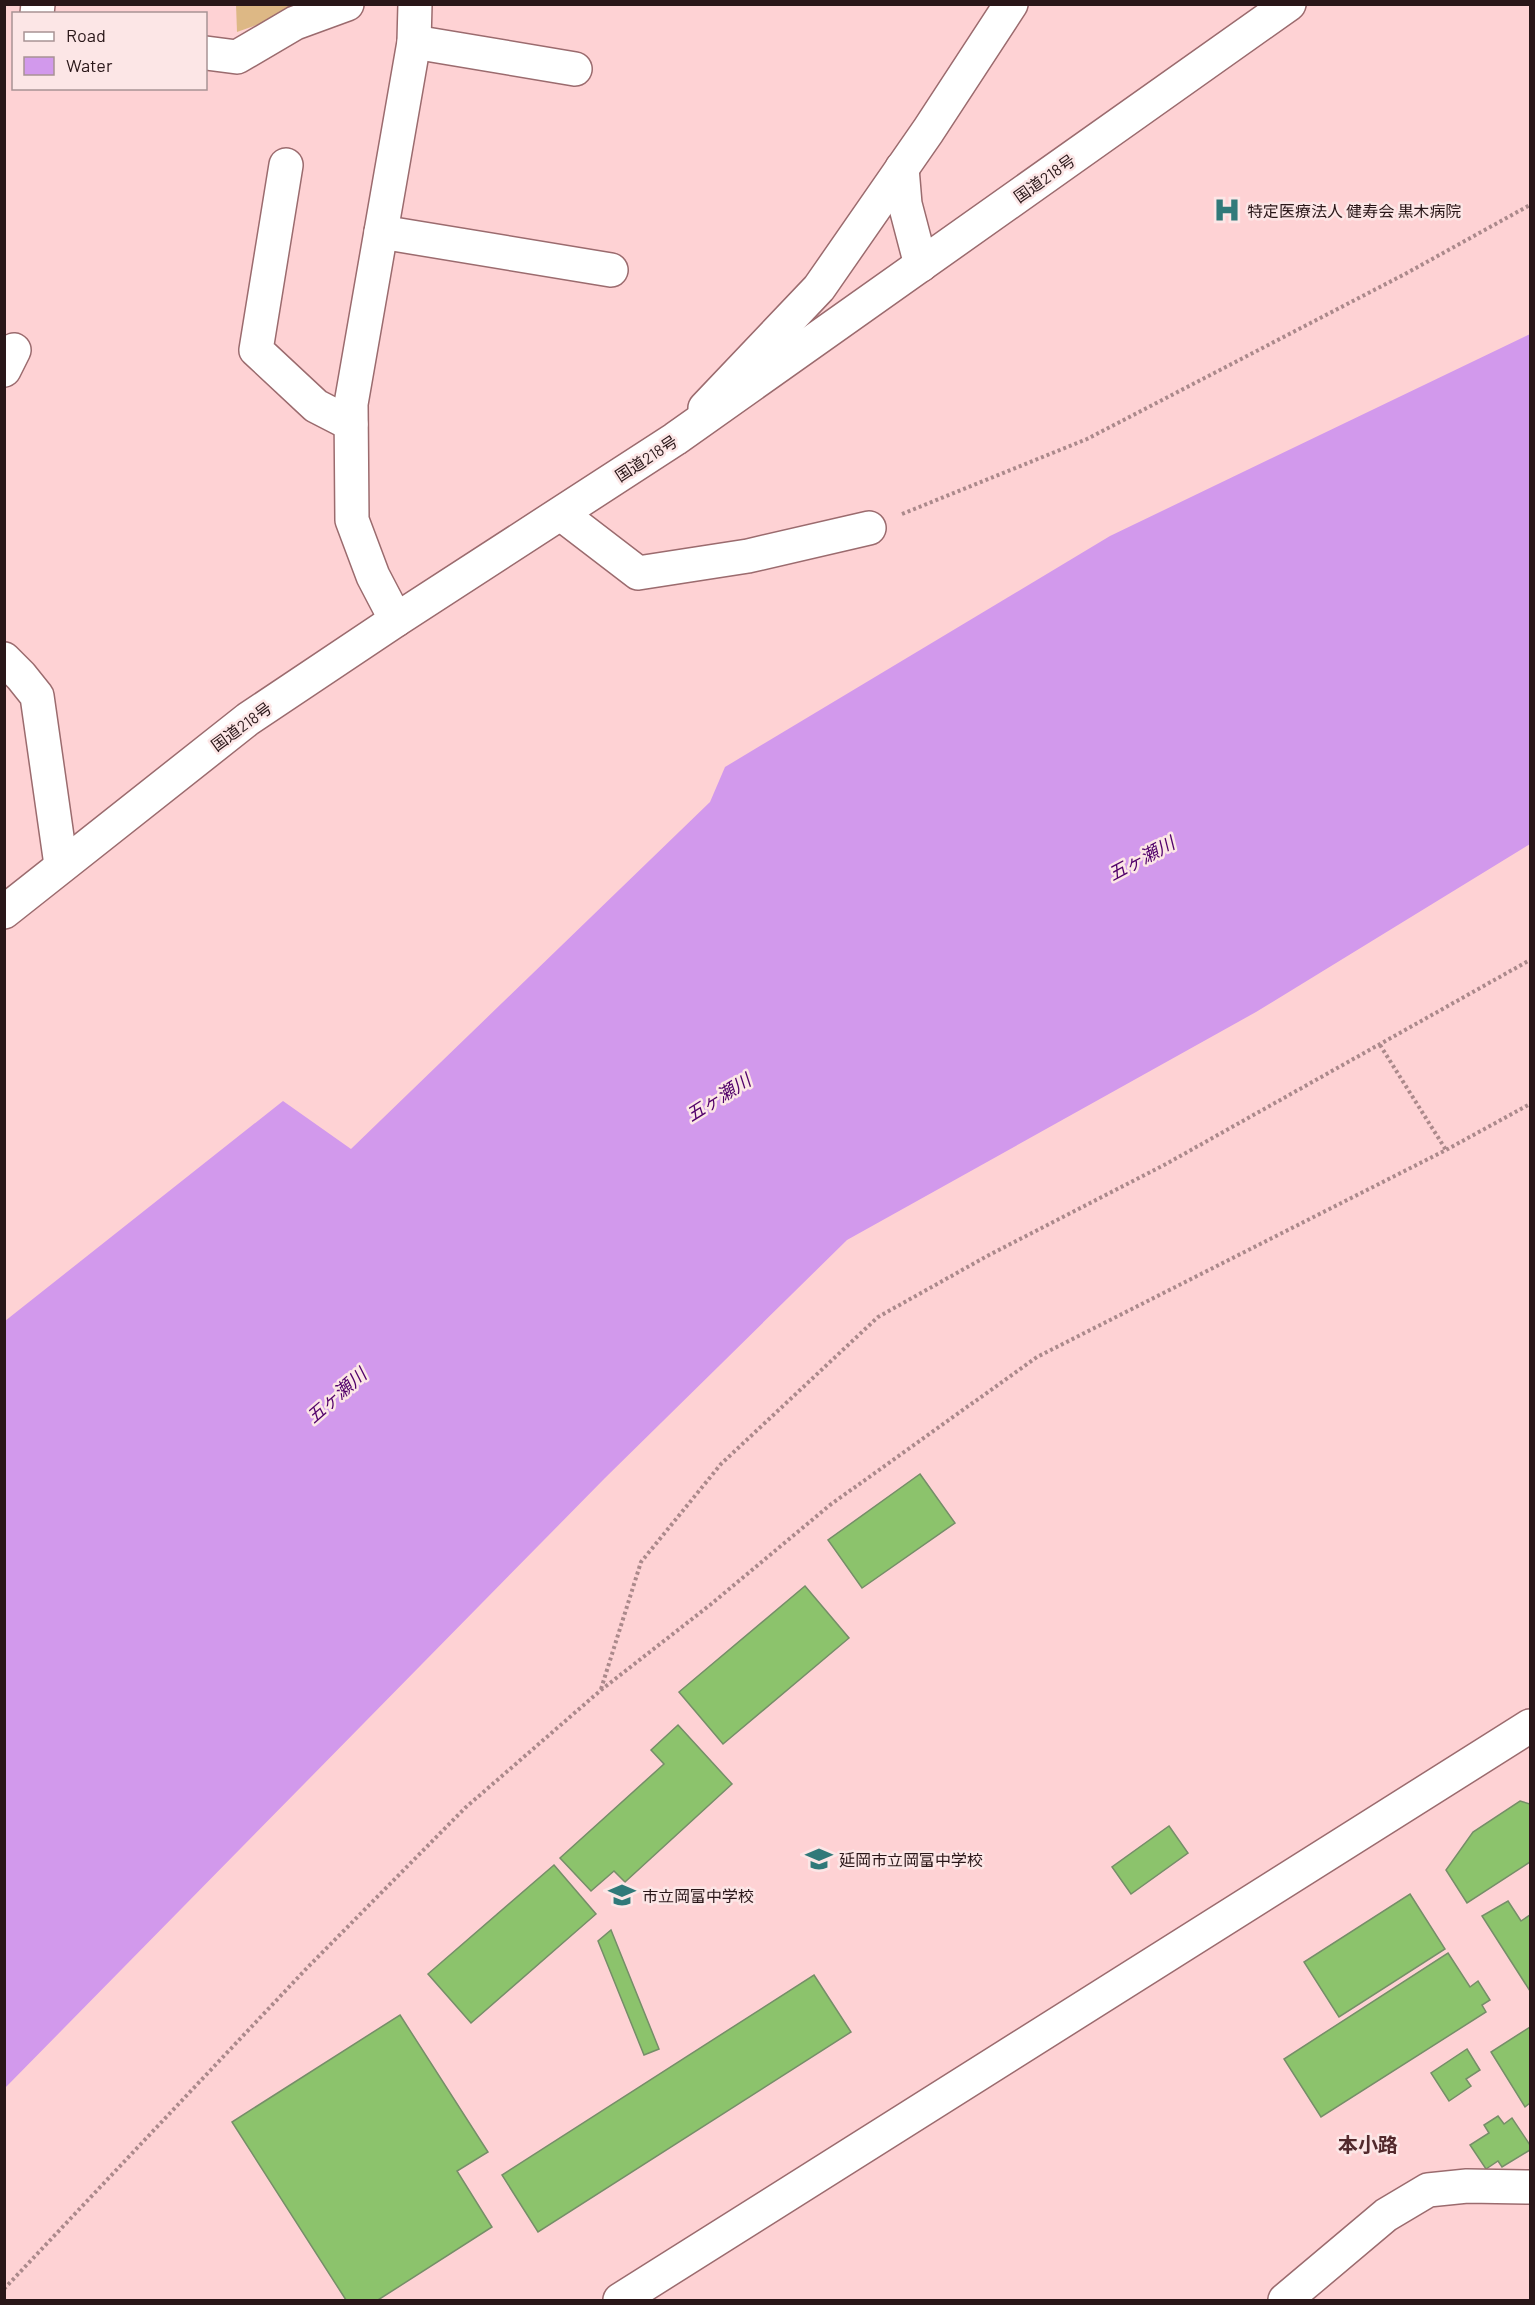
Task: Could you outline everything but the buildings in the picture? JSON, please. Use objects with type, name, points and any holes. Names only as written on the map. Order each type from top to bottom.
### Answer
[{"type":"main road","points":[[207,53],[237,57],[296,23],[347,4]]},
{"type":"main road","points":[[396,620],[373,576],[352,520],[351,404],[414,42],[415,4]]},
{"type":"main road","points":[[675,440],[819,288],[1011,4]]},
{"type":"main road","name":"国道218号","points":[[4,912],[248,719],[396,620],[675,440],[1289,4]]},
{"type":"main road","points":[[414,42],[575,69]]},
{"type":"main road","points":[[286,165],[256,350],[316,406],[351,424]]},
{"type":"main road","points":[[902,168],[906,204],[921,265]]},
{"type":"main road","points":[[381,232],[611,270]]},
{"type":"main road","points":[[561,514],[638,573],[748,556],[869,528]]},
{"type":"main road","points":[[4,659],[37,696],[62,865]]},
{"type":"main road","points":[[620,2301],[1530,1726]]},
{"type":"main road","points":[[1285,2301],[1386,2216],[1428,2190],[1467,2186],[1530,2187]]},
{"type":"path","points":[[869,528],[1087,439],[1405,274],[1530,205]]},
{"type":"path","points":[[601,1690],[641,1562],[721,1464],[879,1317],[989,1255],[1166,1164],[1530,960]]},
{"type":"path","points":[[1380,1045],[1446,1150]]},
{"type":"path","points":[[4,2289],[306,1969],[457,1816],[601,1690],[710,1605],[830,1505],[1037,1357],[1446,1150],[1530,1104]]},
{"type":"shaded area","points":[[236,4],[314,5],[237,32]]},
{"type":"water","name":"五ヶ瀬川","points":[[1530,334],[1530,844],[1256,1012],[847,1240],[605,1478],[5,2088],[5,1321],[283,1101],[351,1149],[710,802],[725,767],[1110,536]]},
{"type":"place","name":"特定医療法人 健寿会 黒木病院","points":[[1227,210]]},
{"type":"place","name":"延岡市立岡富中学校","points":[[819,1859]]},
{"type":"place","name":"市立岡富中学校","points":[[622,1895]]},
{"type":"district","name":"本小路","points":[[1368,2144]]}]
